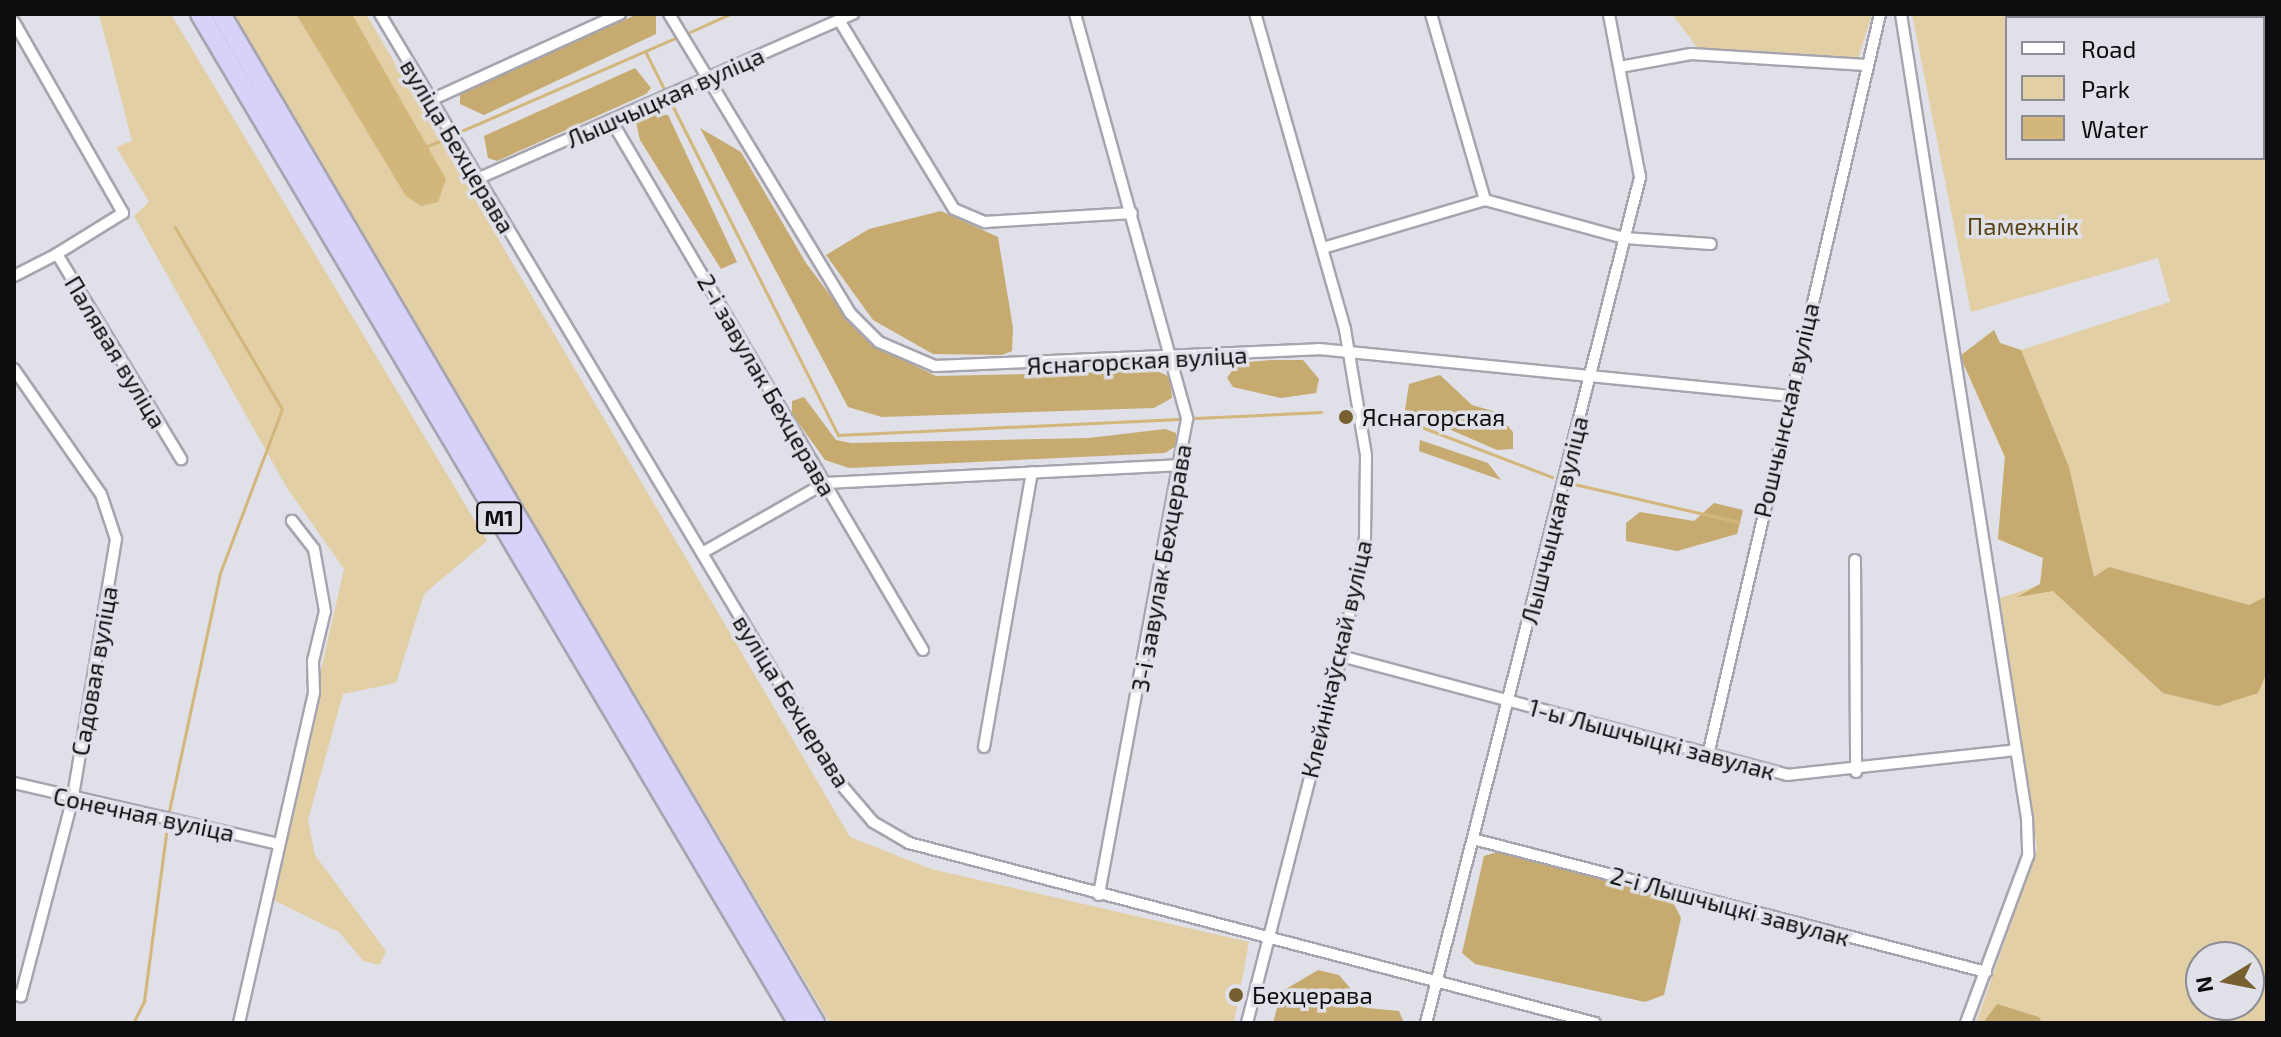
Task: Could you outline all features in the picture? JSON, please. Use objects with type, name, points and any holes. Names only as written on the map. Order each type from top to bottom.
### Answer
[{"type":"highway","name":"М1","points":[[200,14],[798,1023]]},
{"type":"highway","name":"М1","points":[[221,14],[815,1023]]},
{"type":"street","name":"вуліца Бехцерава","points":[[380,14],[838,781],[873,822],[909,843],[1595,1023]]},
{"type":"street","points":[[431,100],[620,14]]},
{"type":"street","name":"Яснагорская вуліца","points":[[669,14],[806,251],[879,342],[935,366],[1350,352],[1590,379],[1788,396]]},
{"type":"street","name":"Лышчыцкая вуліца","points":[[477,179],[853,14]]},
{"type":"street","name":"3-і завулак Бехцерава","points":[[1075,14],[1173,359],[1187,419],[1183,465],[1099,895]]},
{"type":"street","name":"Клейнікаўскай вуліца","points":[[1247,1023],[1341,656],[1365,538],[1366,455],[1350,352],[1255,14]]},
{"type":"street","points":[[1431,14],[1485,200]]},
{"type":"street","name":"Лышчыцкая вуліца","points":[[1426,1023],[1640,177],[1609,14]]},
{"type":"street","name":"Рошчынская вуліца","points":[[1708,755],[1788,396],[1880,14]]},
{"type":"street","points":[[1901,14],[2016,750],[2028,856],[1966,1023]]},
{"type":"street","points":[[839,20],[954,209],[985,222],[1132,213]]},
{"type":"street","name":"Палявая вуліца","points":[[14,22],[123,213],[57,254],[181,459]]},
{"type":"street","points":[[1620,67],[1691,54],[1866,65]]},
{"type":"street","name":"2-і завулак Бехцерава","points":[[611,120],[923,650]]},
{"type":"street","points":[[1323,248],[1485,200],[1624,238],[1711,244]]},
{"type":"street","points":[[14,276],[57,254]]},
{"type":"street","name":"Садовая вуліца","points":[[14,369],[101,494],[116,539],[72,801],[18,995]]},
{"type":"street","points":[[702,553],[825,483],[1183,465]]},
{"type":"street","points":[[984,747],[1032,472]]},
{"type":"street","points":[[239,1023],[274,843],[314,692],[313,661],[325,611],[314,549],[292,521]]},
{"type":"street","points":[[1855,560],[1856,772]]},
{"type":"street","name":"1-ы Лышчыцкі завулак","points":[[1341,656],[1787,775],[1856,772],[2016,750]]},
{"type":"street","name":"Сонечная вуліца","points":[[14,783],[72,801],[274,843]]},
{"type":"street","name":"2-і Лышчыцкі завулак","points":[[1473,839],[1986,972]]},
{"type":"green space","points":[[99,14],[171,14],[487,541],[424,594],[396,683],[343,694],[308,820],[315,855],[386,951],[380,965],[363,961],[339,932],[269,898],[344,569],[287,488],[134,216],[149,202],[116,147],[132,141]]},
{"type":"green space","points":[[231,14],[366,14],[850,837],[931,869],[1249,942],[1234,1023],[830,1023]]},
{"type":"green space","points":[[1672,14],[1872,14],[1857,62],[1699,50]]},
{"type":"green space","name":"Памежнік","points":[[1912,14],[2267,14],[2267,1023],[1976,1023],[2037,849],[2000,598],[2040,585],[2043,558],[1998,539],[2005,457],[1960,356],[1994,330],[2000,343],[2021,350],[2170,302],[2158,258],[1971,312]]},
{"type":"shaded area","points":[[638,14],[656,14],[656,34],[484,115],[460,104],[460,92]]},
{"type":"shaded area","points":[[2088,14],[2267,14],[2267,37],[2265,16]]},
{"type":"shaded area","points":[[635,68],[651,88],[646,94],[497,161],[488,158],[484,136]]},
{"type":"shaded area","points":[[652,114],[668,115],[737,262],[721,269],[640,140],[636,122]]},
{"type":"shaded area","points":[[700,128],[741,152],[806,263],[854,327],[887,352],[936,376],[1157,371],[1170,377],[1172,398],[1154,408],[882,417],[848,407]]},
{"type":"shaded area","points":[[941,211],[998,237],[1013,328],[1012,351],[1002,355],[933,354],[873,320],[826,255],[869,229]]},
{"type":"shaded area","points":[[1994,330],[2000,343],[2021,350],[2069,467],[2094,577],[2109,567],[2249,605],[2267,596],[2267,672],[2258,693],[2218,706],[2163,693],[2053,591],[2017,597],[2040,584],[2043,558],[1998,539],[2005,457],[1960,356]]},
{"type":"shaded area","points":[[1303,360],[1319,379],[1316,393],[1281,398],[1233,387],[1227,378],[1237,363]]},
{"type":"shaded area","points":[[1440,375],[1472,405],[1496,412],[1513,432],[1513,449],[1497,450],[1405,410],[1409,384]]},
{"type":"shaded area","points":[[804,397],[836,440],[851,443],[1089,438],[1165,429],[1176,433],[1176,446],[1165,453],[849,468],[825,460],[792,414],[792,401]]},
{"type":"shaded area","points":[[1420,440],[1488,463],[1501,480],[1419,451]]},
{"type":"shaded area","points":[[1714,503],[1743,510],[1737,534],[1677,551],[1626,541],[1626,523],[1640,512],[1694,521]]},
{"type":"shaded area","points":[[1497,852],[1671,898],[1681,918],[1664,995],[1645,1002],[1475,964],[1462,953],[1484,856]]},
{"type":"shaded area","points":[[1318,970],[1339,975],[1367,1008],[1399,1011],[1404,1023],[1273,1023],[1281,992]]},
{"type":"shaded area","points":[[1997,1004],[2039,1017],[2042,1023],[1983,1023]]},
{"type":"water","points":[[296,14],[352,14],[446,179],[438,202],[421,206],[406,196]]},
{"type":"waterway","points":[[690,32],[730,14]]},
{"type":"waterway","points":[[459,132],[675,38]]},
{"type":"waterway","points":[[645,51],[664,89]]},
{"type":"waterway","points":[[671,103],[838,435],[1179,419]]},
{"type":"waterway","points":[[427,146],[445,139]]},
{"type":"waterway","points":[[169,811],[220,573],[282,409],[175,227]]},
{"type":"waterway","points":[[1195,418],[1321,412]]},
{"type":"waterway","points":[[1398,418],[1552,477]]},
{"type":"waterway","points":[[1574,484],[1739,522]]},
{"type":"waterway","points":[[133,1023],[144,1001],[166,833]]},
{"type":"place","name":"Яснагорская","points":[[1346,417]]},
{"type":"place","name":"Бехцерава","points":[[1236,995]]}]
